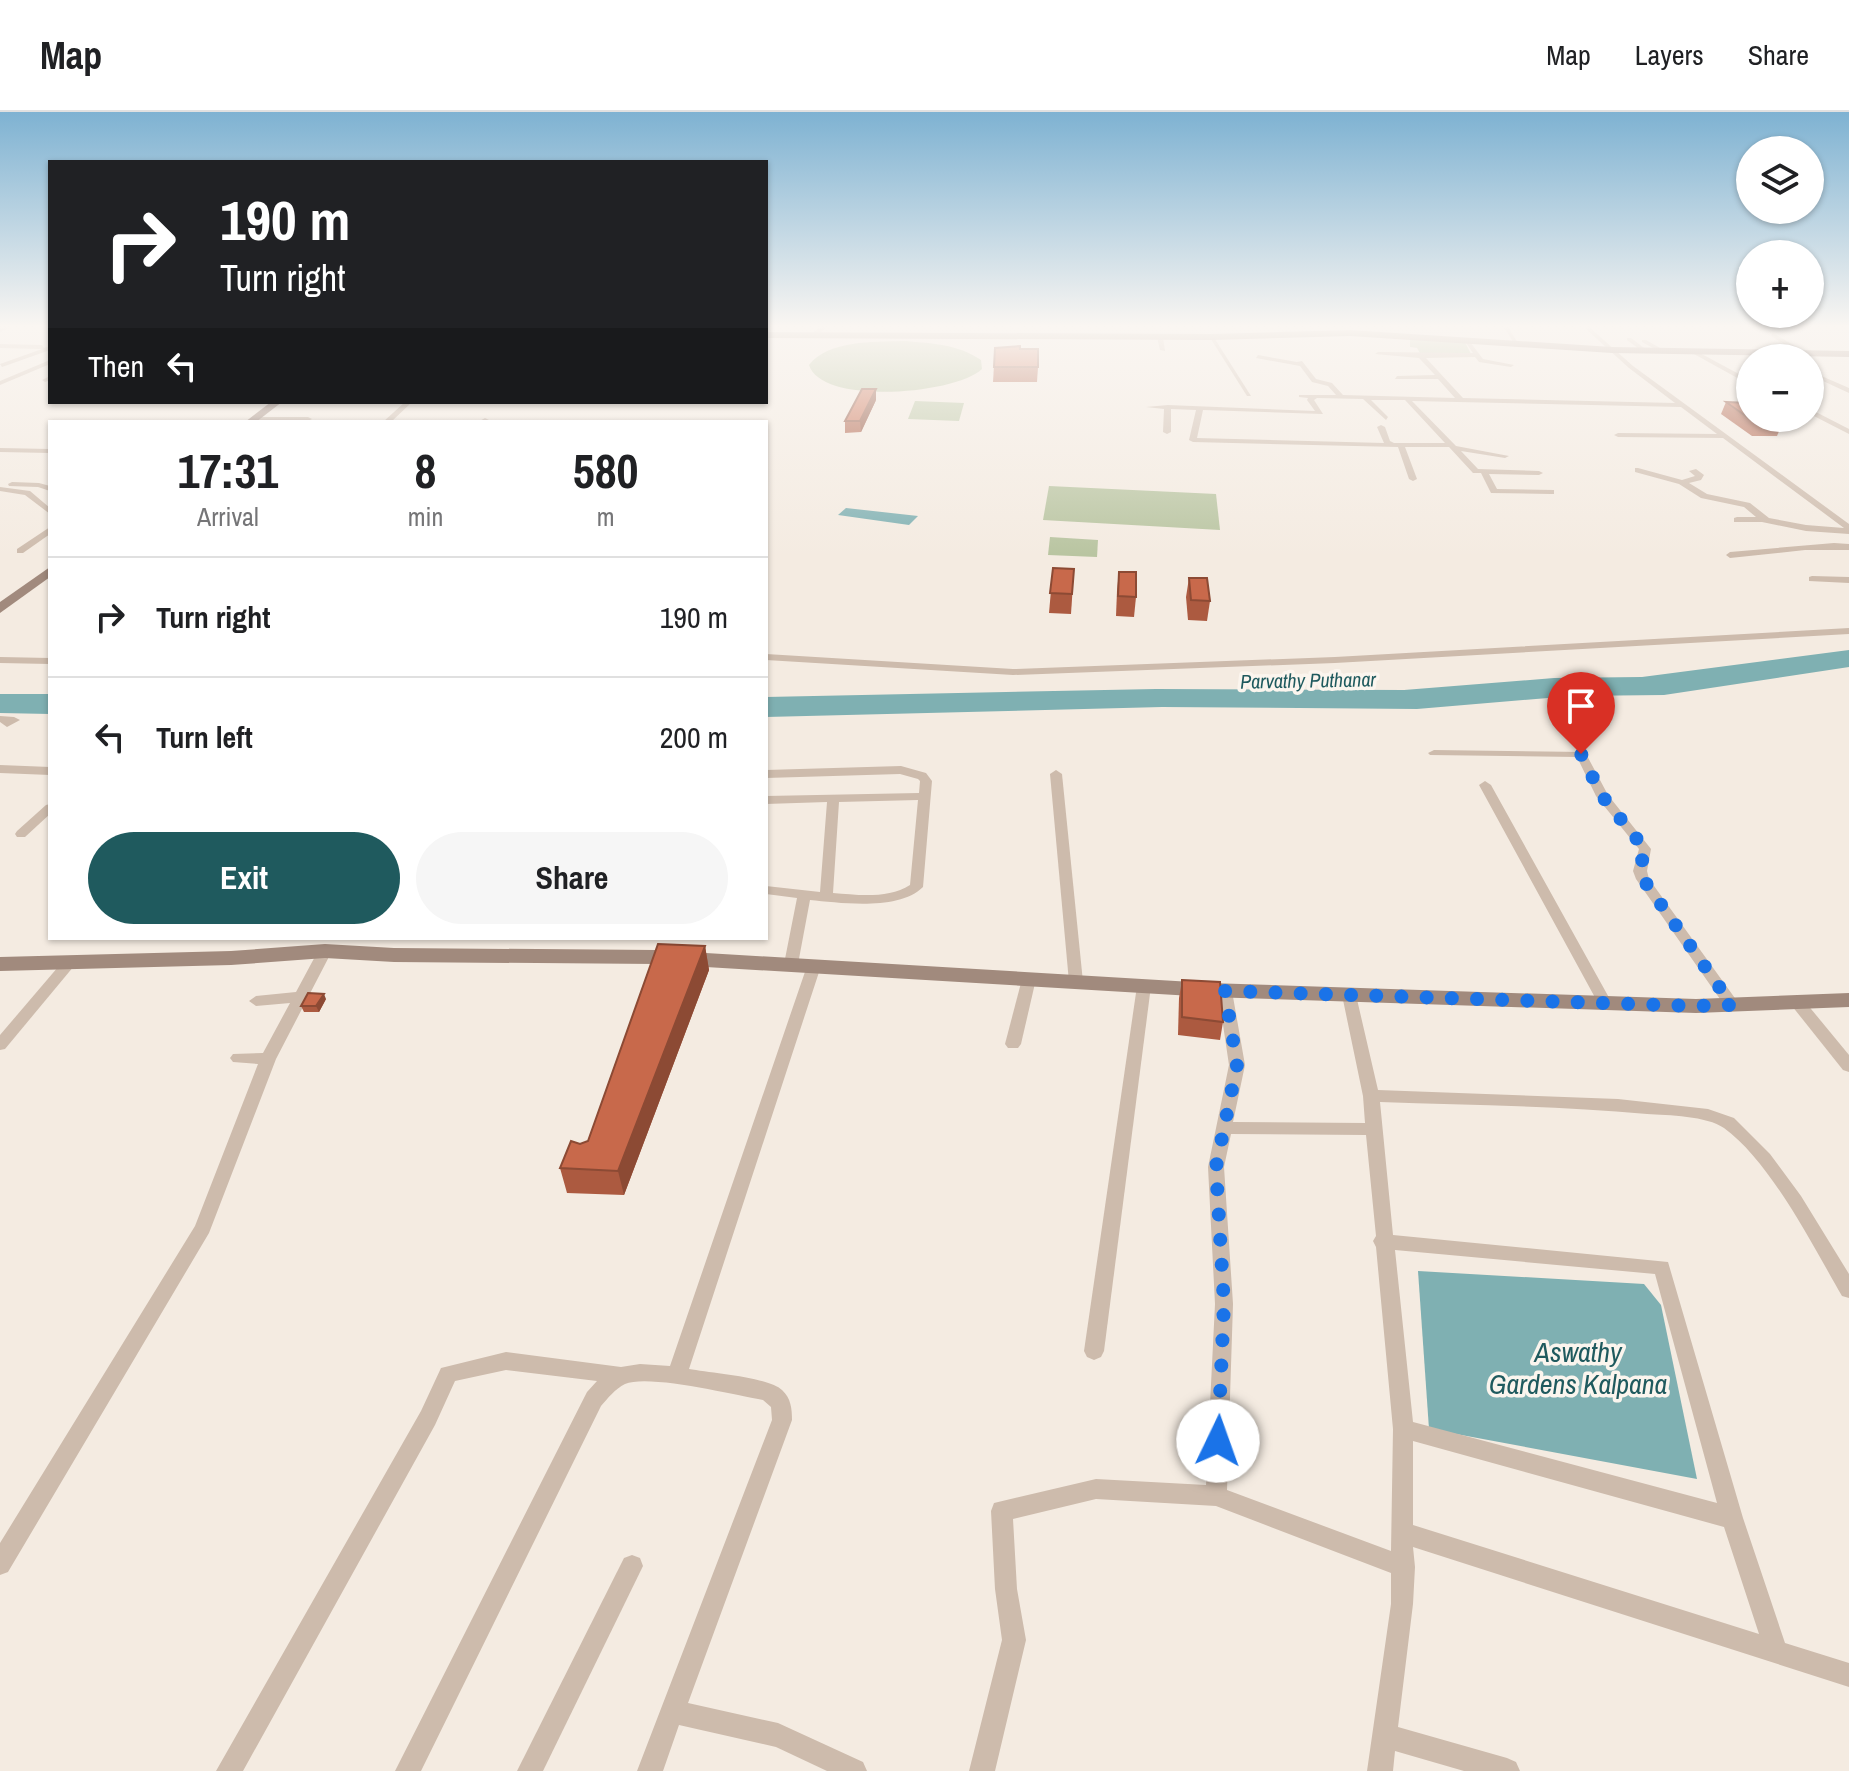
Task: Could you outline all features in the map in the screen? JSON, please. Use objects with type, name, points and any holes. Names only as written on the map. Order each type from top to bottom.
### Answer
[{"type":"main road","points":[[252,420],[274,404]]},
{"type":"main road","points":[[0,609],[48,573]]},
{"type":"main road","points":[[0,964],[231,958],[325,951],[394,955],[656,957],[1225,991],[1732,1005],[1849,1000]]},
{"type":"street","points":[[1149,407],[1321,413],[1313,403]]},
{"type":"street","points":[[1371,403],[1386,418]]},
{"type":"street","points":[[1415,403],[1473,469],[1485,473],[1539,473]]},
{"type":"street","points":[[1597,403],[1685,405],[1849,529]]},
{"type":"street","points":[[389,420],[407,404]]},
{"type":"street","points":[[1167,432],[1168,407]]},
{"type":"street","points":[[1200,408],[1193,440],[1453,446],[1505,456]]},
{"type":"street","points":[[252,420],[308,419]]},
{"type":"street","points":[[1824,419],[1847,431]]},
{"type":"street","points":[[1381,427],[1389,445]]},
{"type":"street","points":[[1618,435],[1728,436]]},
{"type":"street","points":[[1401,446],[1413,479]]},
{"type":"street","points":[[0,450],[48,451]]},
{"type":"street","points":[[1638,470],[1682,482],[1704,496],[1747,505],[1765,520]]},
{"type":"street","points":[[1682,482],[1698,478],[1700,475],[1693,471]]},
{"type":"street","points":[[1485,473],[1494,491],[1551,492]]},
{"type":"street","points":[[0,486],[39,485],[48,488]]},
{"type":"street","points":[[0,486],[27,493],[48,510]]},
{"type":"street","points":[[1737,520],[1765,520],[1806,528],[1849,529]]},
{"type":"street","points":[[20,551],[48,531]]},
{"type":"street","points":[[1730,555],[1776,553],[1827,545],[1849,547]]},
{"type":"street","points":[[1812,579],[1849,580]]},
{"type":"street","points":[[768,657],[1013,672],[1335,660],[1849,631]]},
{"type":"street","points":[[0,660],[48,661]]},
{"type":"street","points":[[1434,753],[1581,754],[1602,796],[1645,849],[1641,865],[1643,879],[1732,1005]]},
{"type":"street","points":[[0,769],[48,771]]},
{"type":"street","points":[[768,774],[913,771],[926,781],[916,887],[911,893],[902,896],[826,897],[768,890]]},
{"type":"street","points":[[1056,774],[1076,982]]},
{"type":"street","points":[[1485,785],[1605,1003]]},
{"type":"street","points":[[768,800],[924,796]]},
{"type":"street","points":[[826,897],[833,797]]},
{"type":"street","points":[[21,834],[48,810]]},
{"type":"street","points":[[791,964],[804,895]]},
{"type":"street","points":[[0,1564],[203,1228],[268,1059],[325,951]]},
{"type":"street","points":[[648,978],[656,957]]},
{"type":"street","points":[[0,1045],[69,963]]},
{"type":"street","points":[[677,1376],[814,966]]},
{"type":"street","points":[[1013,1044],[1029,979]]},
{"type":"street","points":[[1094,1351],[1144,986]]},
{"type":"street","points":[[1216,1496],[1224,1304],[1216,1167],[1237,1065],[1225,991]]},
{"type":"street","points":[[1349,995],[1371,1096],[1382,1241],[1398,1358],[1403,1429],[1402,1604],[1380,1771]]},
{"type":"street","points":[[256,1001],[301,997]]},
{"type":"street","points":[[1797,1002],[1849,1066]]},
{"type":"street","points":[[238,1058],[268,1059]]},
{"type":"street","points":[[1371,1096],[1592,1104],[1705,1113],[1726,1120],[1772,1167],[1849,1290]]},
{"type":"street","points":[[1224,1128],[1373,1129]]},
{"type":"street","points":[[1382,1241],[1662,1267],[1732,1518],[1776,1652]]},
{"type":"street","points":[[229,1771],[428,1418],[448,1374],[506,1361],[618,1375],[677,1376],[766,1391],[777,1397],[783,1407],[782,1420],[675,1712],[650,1771]]},
{"type":"street","points":[[408,1771],[594,1399],[618,1375]]},
{"type":"street","points":[[1403,1429],[1732,1518]]},
{"type":"street","points":[[982,1771],[1014,1640],[1006,1589],[1002,1511],[1096,1489],[1216,1496],[1404,1567]]},
{"type":"street","points":[[1404,1533],[1849,1675]]},
{"type":"street","points":[[530,1771],[632,1566]]},
{"type":"street","points":[[675,1712],[778,1735],[854,1771]]},
{"type":"street","points":[[1385,1736],[1507,1771]]},
{"type":"green space","points":[[914,403],[964,403],[959,421],[908,419]]},
{"type":"green space","points":[[1049,486],[1216,494],[1220,530],[1043,520]]},
{"type":"green space","points":[[1050,537],[1098,540],[1097,557],[1048,555]]},
{"type":"water","points":[[846,508],[918,516],[909,525],[838,515]]},
{"type":"water","points":[[1849,650],[1849,667],[1664,695],[1572,696],[1417,709],[1162,707],[768,717],[768,697],[1156,689],[1404,690],[1554,678],[1642,677]]},
{"type":"water","points":[[0,694],[48,694],[48,714],[0,713]]},
{"type":"water","name":"Aswathy Gardens Kalpana","points":[[1418,1271],[1644,1284],[1661,1305],[1697,1479],[1429,1429]]},
{"type":"building","points":[[854,403],[869,403],[860,421],[845,421]]},
{"type":"building","points":[[1053,568],[1074,569],[1072,594],[1050,593]]},
{"type":"building","points":[[1119,572],[1136,572],[1136,597],[1118,596]]},
{"type":"building","points":[[1189,578],[1207,578],[1210,601],[1191,600]]},
{"type":"building","points":[[658,944],[705,946],[618,1171],[560,1168],[571,1141],[580,1144],[588,1141]]},
{"type":"building","points":[[1182,980],[1220,982],[1223,1022],[1182,1017]]},
{"type":"building","points":[[308,993],[324,994],[316,1006],[301,1006]]},
{"type":"route","points":[[1218,1441],[1224,1304],[1216,1167],[1237,1065],[1225,991],[1732,1005],[1643,879],[1640,871],[1645,849],[1602,796],[1581,754]]},
{"type":"water label","name":"Parvathy Puthanar","points":[[1308,680]]}]
